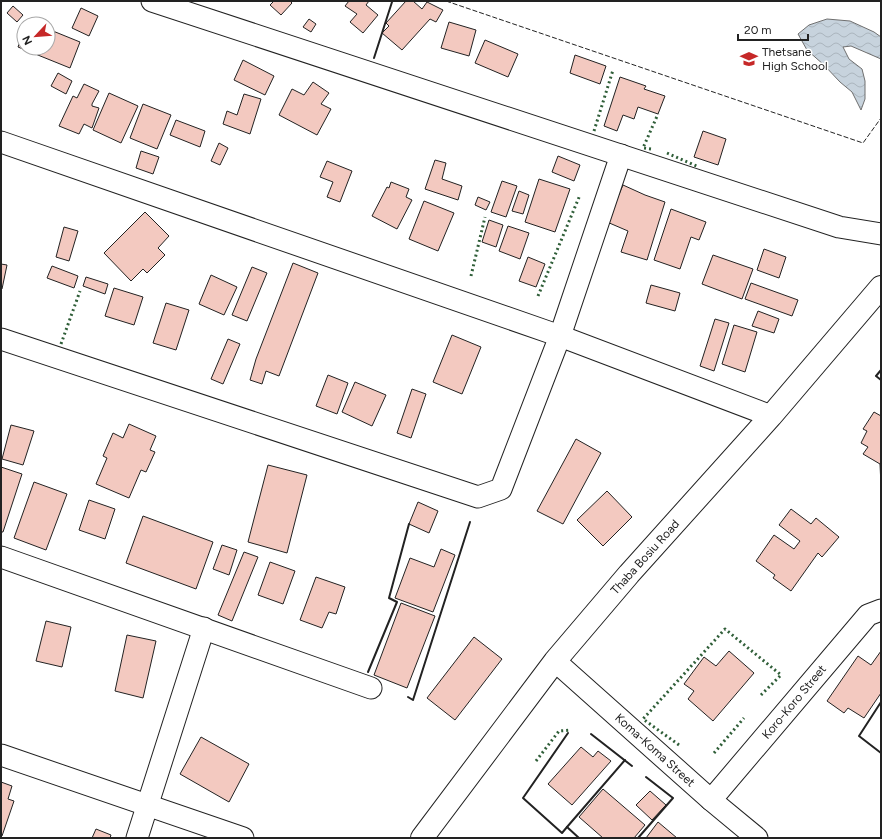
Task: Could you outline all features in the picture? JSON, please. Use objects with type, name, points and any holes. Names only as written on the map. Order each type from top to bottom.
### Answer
[{"type":"street","points":[[152,1],[839,227],[881,234]]},
{"type":"street","points":[[1,142],[560,336],[771,416]]},
{"type":"street","points":[[1,339],[478,497],[501,488],[560,336],[621,156]]},
{"type":"street","name":"Thaba Bosiu Road","points":[[422,838],[554,661],[629,574],[771,416],[881,287]]},
{"type":"street","points":[[1,557],[371,688]]},
{"type":"street","name":"Koro-Koro Street","points":[[710,800],[868,614],[881,610]]},
{"type":"street","points":[[136,838],[204,628]]},
{"type":"street","name":"Koma-Koma Street","points":[[554,661],[710,800],[757,838]]},
{"type":"street","points":[[1,755],[243,838]]},
{"type":"water","points":[[827,19],[850,21],[874,32],[881,37],[881,59],[851,46],[843,47],[849,59],[862,69],[865,81],[865,99],[861,110],[852,92],[807,50],[798,34],[809,25]]},
{"type":"building","points":[[274,1],[290,1],[292,3],[281,15],[270,5]]},
{"type":"building","points":[[349,1],[369,1],[366,5],[378,15],[363,33],[350,22],[357,14],[345,6]]},
{"type":"building","points":[[406,1],[413,1],[422,9],[427,2],[443,10],[436,22],[430,19],[402,50],[382,33],[389,26],[386,23]]},
{"type":"building","points":[[13,6],[23,15],[16,16],[16,21],[7,13]]},
{"type":"building","points":[[81,8],[98,16],[89,36],[72,28]]},
{"type":"building","points":[[309,19],[316,24],[311,32],[303,27]]},
{"type":"building","points":[[449,22],[476,30],[469,56],[441,48]]},
{"type":"building","points":[[56,32],[80,42],[70,68],[40,56],[56,56]]},
{"type":"building","points":[[485,40],[518,54],[508,77],[475,63]]},
{"type":"building","points":[[575,55],[606,66],[600,84],[570,73]]},
{"type":"building","points":[[243,60],[274,76],[265,95],[234,80]]},
{"type":"building","points":[[58,73],[72,81],[66,94],[51,86]]},
{"type":"building","points":[[620,77],[646,86],[644,89],[665,96],[658,114],[638,107],[634,119],[623,115],[617,131],[604,126]]},
{"type":"building","points":[[313,82],[329,93],[321,104],[331,109],[317,135],[279,115],[292,89],[304,95]]},
{"type":"building","points":[[84,84],[99,91],[92,106],[99,108],[92,128],[84,124],[79,134],[59,126],[73,96],[77,98]]},
{"type":"building","points":[[109,93],[138,106],[121,143],[93,130]]},
{"type":"building","points":[[244,94],[261,99],[250,134],[223,124],[227,111],[237,115]]},
{"type":"building","points":[[143,104],[171,115],[157,149],[130,138]]},
{"type":"building","points":[[176,120],[205,131],[200,147],[170,135]]},
{"type":"building","points":[[703,131],[726,139],[718,165],[694,157]]},
{"type":"building","points":[[219,143],[228,148],[220,165],[211,161]]},
{"type":"building","points":[[141,151],[159,157],[153,174],[136,168]]},
{"type":"building","points":[[558,156],[580,165],[574,181],[552,172]]},
{"type":"building","points":[[435,160],[446,163],[442,179],[462,186],[458,200],[425,189]]},
{"type":"building","points":[[327,161],[352,171],[340,202],[327,197],[333,182],[320,177]]},
{"type":"building","points":[[539,179],[570,189],[555,232],[525,222]]},
{"type":"building","points":[[502,181],[517,186],[506,217],[491,212]]},
{"type":"building","points":[[391,182],[409,189],[406,197],[412,200],[397,229],[372,216]]},
{"type":"building","points":[[623,185],[665,202],[647,260],[621,252],[628,231],[607,222]]},
{"type":"building","points":[[519,191],[529,195],[523,214],[512,211]]},
{"type":"building","points":[[478,197],[490,202],[486,210],[475,205]]},
{"type":"building","points":[[424,201],[454,213],[438,251],[409,239]]},
{"type":"building","points":[[671,209],[706,222],[699,240],[691,237],[680,269],[654,260]]},
{"type":"building","points":[[145,212],[169,236],[158,248],[165,255],[147,273],[143,269],[131,281],[104,253]]},
{"type":"building","points":[[489,220],[503,225],[496,247],[482,242]]},
{"type":"building","points":[[508,226],[529,233],[520,259],[499,251]]},
{"type":"building","points":[[64,227],[78,231],[69,261],[56,257]]},
{"type":"building","points":[[764,249],[786,257],[779,278],[757,270]]},
{"type":"building","points":[[713,255],[753,269],[742,299],[702,284]]},
{"type":"building","points":[[528,257],[545,264],[536,287],[519,281]]},
{"type":"building","points":[[293,263],[318,273],[279,376],[266,371],[262,384],[250,380],[256,359]]},
{"type":"building","points":[[1,264],[7,265],[2,289],[1,288]]},
{"type":"building","points":[[52,266],[78,276],[74,288],[47,278]]},
{"type":"building","points":[[252,267],[267,273],[247,321],[232,315]]},
{"type":"building","points":[[211,275],[237,287],[224,315],[199,304]]},
{"type":"building","points":[[86,277],[108,284],[105,294],[83,286]]},
{"type":"building","points":[[751,283],[798,300],[792,316],[745,299]]},
{"type":"building","points":[[651,285],[680,293],[675,311],[646,303]]},
{"type":"building","points":[[114,288],[143,297],[134,325],[105,316]]},
{"type":"building","points":[[166,303],[189,310],[176,350],[153,343]]},
{"type":"building","points":[[758,311],[779,319],[774,333],[752,326]]},
{"type":"building","points":[[715,319],[729,323],[714,371],[700,366]]},
{"type":"building","points":[[734,325],[757,332],[745,372],[722,364]]},
{"type":"building","points":[[452,335],[481,347],[462,394],[433,382]]},
{"type":"building","points":[[228,339],[240,344],[223,384],[211,379]]},
{"type":"building","points":[[328,375],[348,383],[337,414],[316,406]]},
{"type":"building","points":[[355,382],[386,395],[372,426],[342,412]]},
{"type":"building","points":[[412,389],[426,394],[411,438],[397,433]]},
{"type":"building","points":[[874,412],[881,416],[881,486],[880,464],[863,454],[868,447],[861,443],[867,431],[863,429]]},
{"type":"building","points":[[129,424],[156,436],[150,450],[155,452],[146,472],[141,470],[129,498],[96,484],[107,458],[103,456],[113,433],[123,438]]},
{"type":"building","points":[[11,425],[34,431],[23,465],[2,459]]},
{"type":"building","points":[[576,439],[601,453],[563,524],[537,511]]},
{"type":"building","points":[[268,465],[307,475],[287,553],[248,542]]},
{"type":"building","points":[[1,467],[22,474],[3,532],[1,532]]},
{"type":"building","points":[[34,482],[67,494],[46,550],[14,538]]},
{"type":"building","points":[[607,491],[632,517],[603,546],[577,520]]},
{"type":"building","points":[[89,500],[115,509],[105,539],[79,530]]},
{"type":"building","points":[[418,502],[438,511],[429,533],[409,524]]},
{"type":"building","points":[[791,509],[811,524],[816,518],[839,537],[822,557],[818,553],[791,591],[773,578],[775,575],[756,561],[774,535],[794,549],[800,541],[779,525]]},
{"type":"building","points":[[143,516],[213,542],[196,589],[126,563]]},
{"type":"building","points":[[222,545],[237,550],[229,575],[213,569]]},
{"type":"building","points":[[441,549],[455,555],[433,612],[395,598],[410,558],[434,567]]},
{"type":"building","points":[[244,552],[258,557],[232,621],[218,615]]},
{"type":"building","points":[[270,562],[295,571],[283,604],[258,595]]},
{"type":"building","points":[[316,577],[345,587],[336,614],[329,612],[322,628],[300,620]]},
{"type":"building","points":[[401,603],[435,616],[407,688],[374,675]]},
{"type":"building","points":[[46,621],[71,627],[62,667],[36,661]]},
{"type":"building","points":[[127,635],[156,641],[143,698],[115,691]]},
{"type":"building","points":[[474,637],[502,659],[455,720],[427,698]]},
{"type":"building","points":[[729,651],[754,673],[713,721],[688,699],[694,691],[684,684],[704,657],[716,666]]},
{"type":"building","points":[[881,651],[881,693],[864,718],[848,708],[844,713],[827,701],[858,656],[871,665]]},
{"type":"building","points":[[201,737],[249,764],[229,802],[180,774]]},
{"type":"building","points":[[581,747],[593,757],[598,751],[611,761],[572,805],[548,784]]},
{"type":"building","points":[[1,782],[12,786],[8,799],[14,801],[2,836],[1,835]]},
{"type":"building","points":[[603,789],[645,825],[634,838],[603,838],[579,817]]},
{"type":"building","points":[[650,791],[666,805],[652,820],[636,805]]},
{"type":"building","points":[[658,822],[677,838],[646,838]]},
{"type":"building","points":[[96,829],[111,835],[110,838],[92,838]]},
{"type":"hedge","points":[[594,131],[613,70]]},
{"type":"hedge","points":[[651,149],[643,148],[658,114]]},
{"type":"hedge","points":[[667,153],[699,167]]},
{"type":"hedge","points":[[538,296],[580,195]]},
{"type":"hedge","points":[[471,276],[485,217]]},
{"type":"hedge","points":[[61,344],[80,291]]},
{"type":"hedge","points":[[679,745],[643,719],[725,629],[781,675],[761,695]]},
{"type":"hedge","points":[[714,753],[744,718]]},
{"type":"hedge","points":[[536,761],[559,731],[571,730]]},
{"type":"fence","points":[[446,1],[863,143],[881,118]]},
{"type":"wall","points":[[374,58],[392,2]]},
{"type":"wall","points":[[881,370],[876,376],[881,380]]},
{"type":"wall","points":[[408,697],[413,700],[470,522]]},
{"type":"wall","points":[[368,672],[397,602],[389,598],[409,524]]},
{"type":"wall","points":[[881,702],[859,736],[881,753]]},
{"type":"wall","points":[[568,733],[523,798],[562,833],[567,827],[579,838]]},
{"type":"wall","points":[[591,734],[632,766]]},
{"type":"wall","points":[[567,827],[625,760]]},
{"type":"wall","points":[[638,838],[673,798],[646,777]]},
{"type":"place","name":"Thetsane High School","points":[[749,59]]}]
